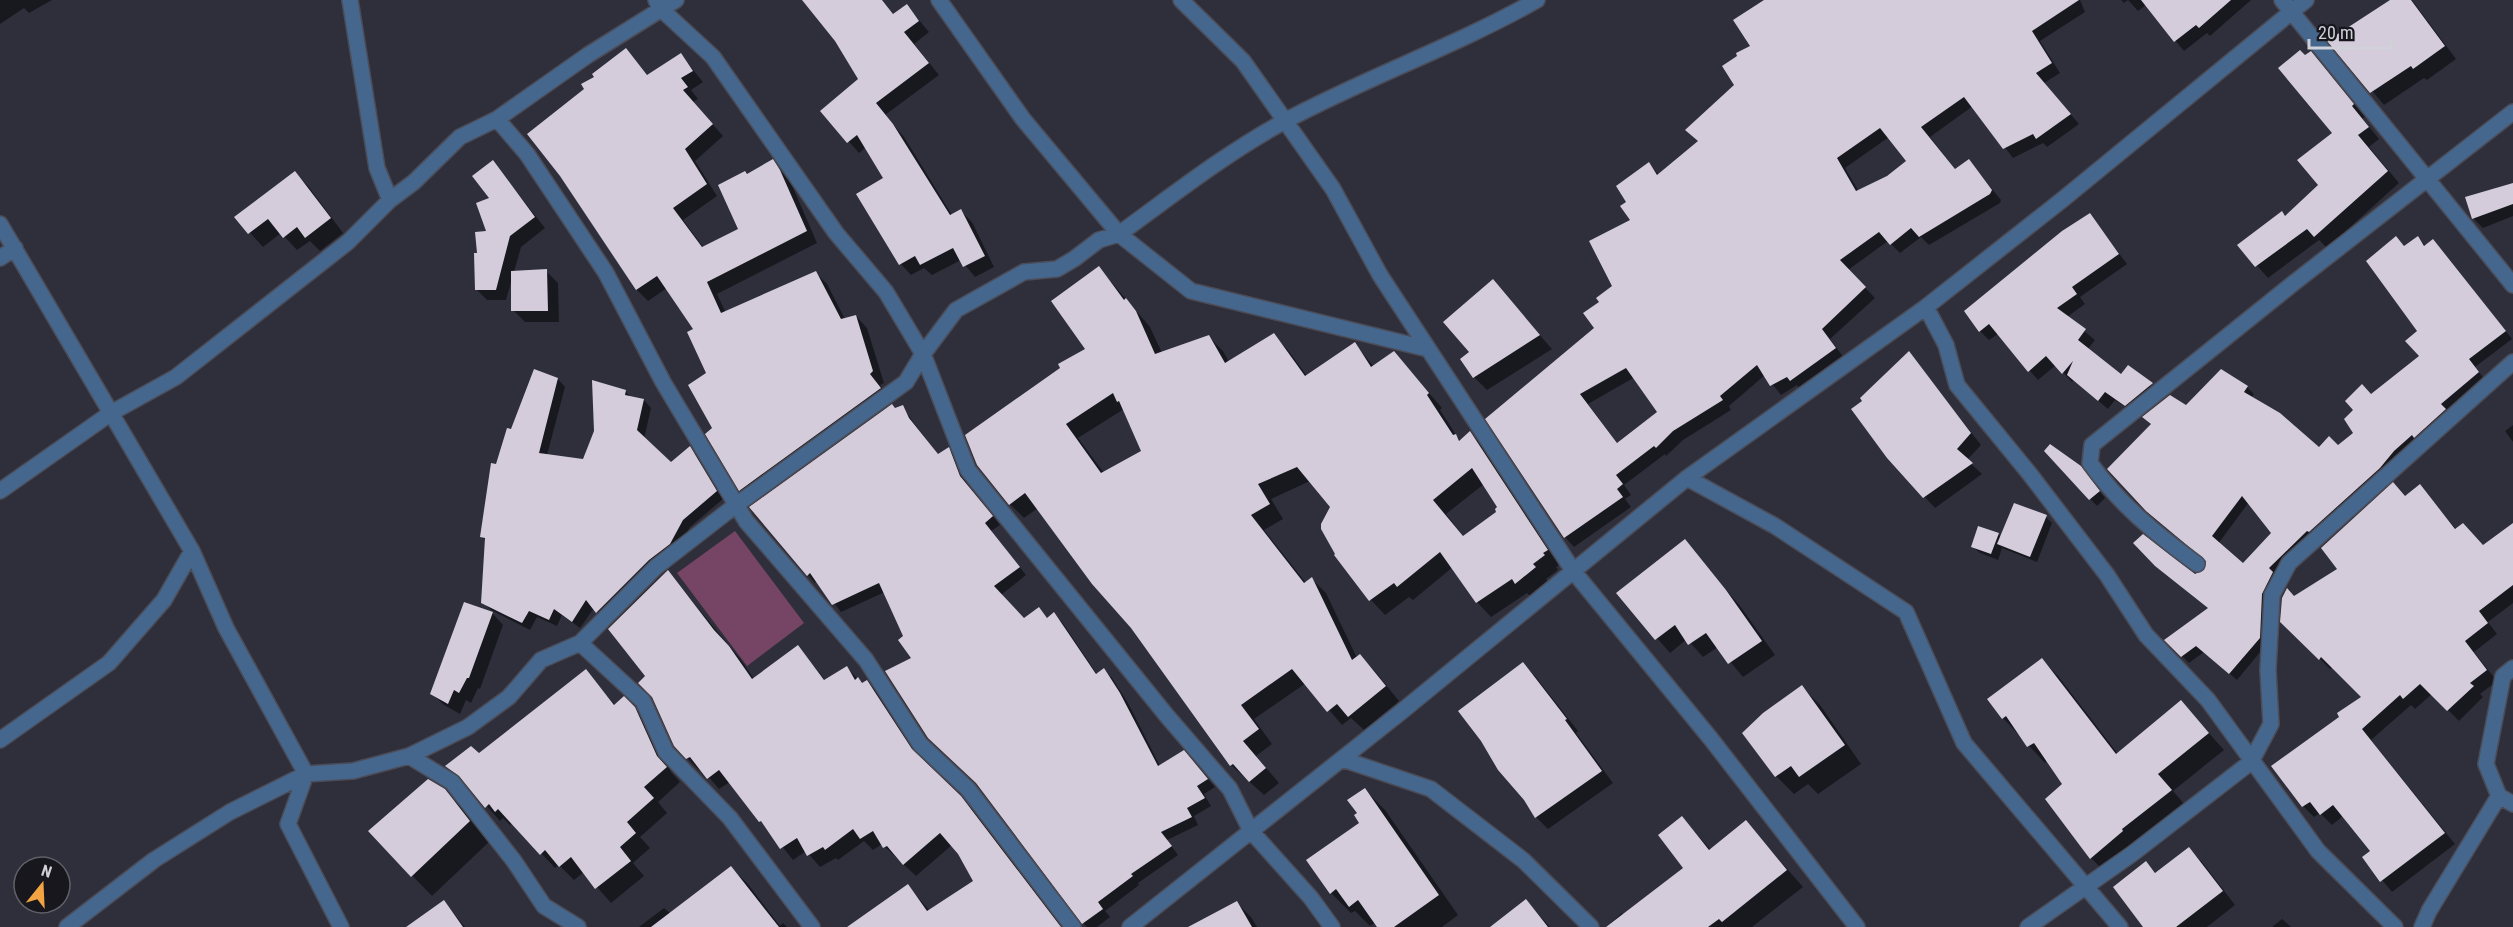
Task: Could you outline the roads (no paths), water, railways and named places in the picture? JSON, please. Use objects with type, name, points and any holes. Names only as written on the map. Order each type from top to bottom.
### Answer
[{"type":"street","points":[[350,0],[377,168],[390,200]]},
{"type":"street","points":[[0,491],[111,413],[176,377],[348,242],[390,200],[414,182],[460,137],[497,119],[658,5],[676,0]]},
{"type":"street","points":[[939,0],[1023,119],[1119,234],[1191,291],[1428,349]]},
{"type":"street","points":[[1181,0],[1244,61],[1333,189],[1380,275],[1574,572],[1711,740],[1857,927]]},
{"type":"street","points":[[67,927],[154,860],[230,812],[306,774],[353,771],[409,756],[468,727],[510,697],[541,660],[580,643],[656,567],[736,505],[906,382],[922,354],[956,310],[1024,273],[1057,269],[1074,260],[1099,240],[1119,234],[1226,157],[1285,121],[1497,23],[1537,0]]},
{"type":"street","points":[[1130,927],[1574,572],[1687,478],[1926,308],[2062,200],[2286,6],[2306,0]]},
{"type":"street","points":[[658,5],[712,57],[836,233],[886,291],[922,354],[968,470],[1167,716],[1230,789],[1251,831],[1311,898],[1332,927]]},
{"type":"street","points":[[2286,6],[2513,285]]},
{"type":"street","points":[[2197,564],[2142,521],[2110,491],[2090,463],[2091,446],[2425,178],[2513,112]]},
{"type":"street","points":[[497,119],[527,154],[606,273],[663,382],[746,521],[866,660],[920,744],[968,789],[1073,927]]},
{"type":"street","points":[[0,224],[192,551],[226,628],[306,774],[288,824],[341,927]]},
{"type":"street","points":[[0,258],[15,248]]},
{"type":"street","points":[[1926,308],[1946,345],[1957,384],[2100,566],[2146,635],[2208,700],[2318,851],[2395,927]]},
{"type":"street","points":[[2028,927],[2132,854],[2251,762],[2271,724],[2268,670],[2272,595],[2289,563],[2513,362]]},
{"type":"street","points":[[1687,478],[1775,526],[1906,612],[1964,743],[2120,927]]},
{"type":"street","points":[[0,740],[109,663],[164,600],[192,551]]},
{"type":"street","points":[[580,643],[644,701],[666,752],[730,818],[812,927]]},
{"type":"street","points":[[2513,668],[2503,676],[2486,764],[2499,796],[2513,804]]},
{"type":"street","points":[[409,756],[452,782],[514,861],[544,906],[578,927]]},
{"type":"street","points":[[1342,759],[1431,789],[1523,860],[1591,927]]},
{"type":"street","points":[[2422,927],[2429,911],[2499,796]]}]
